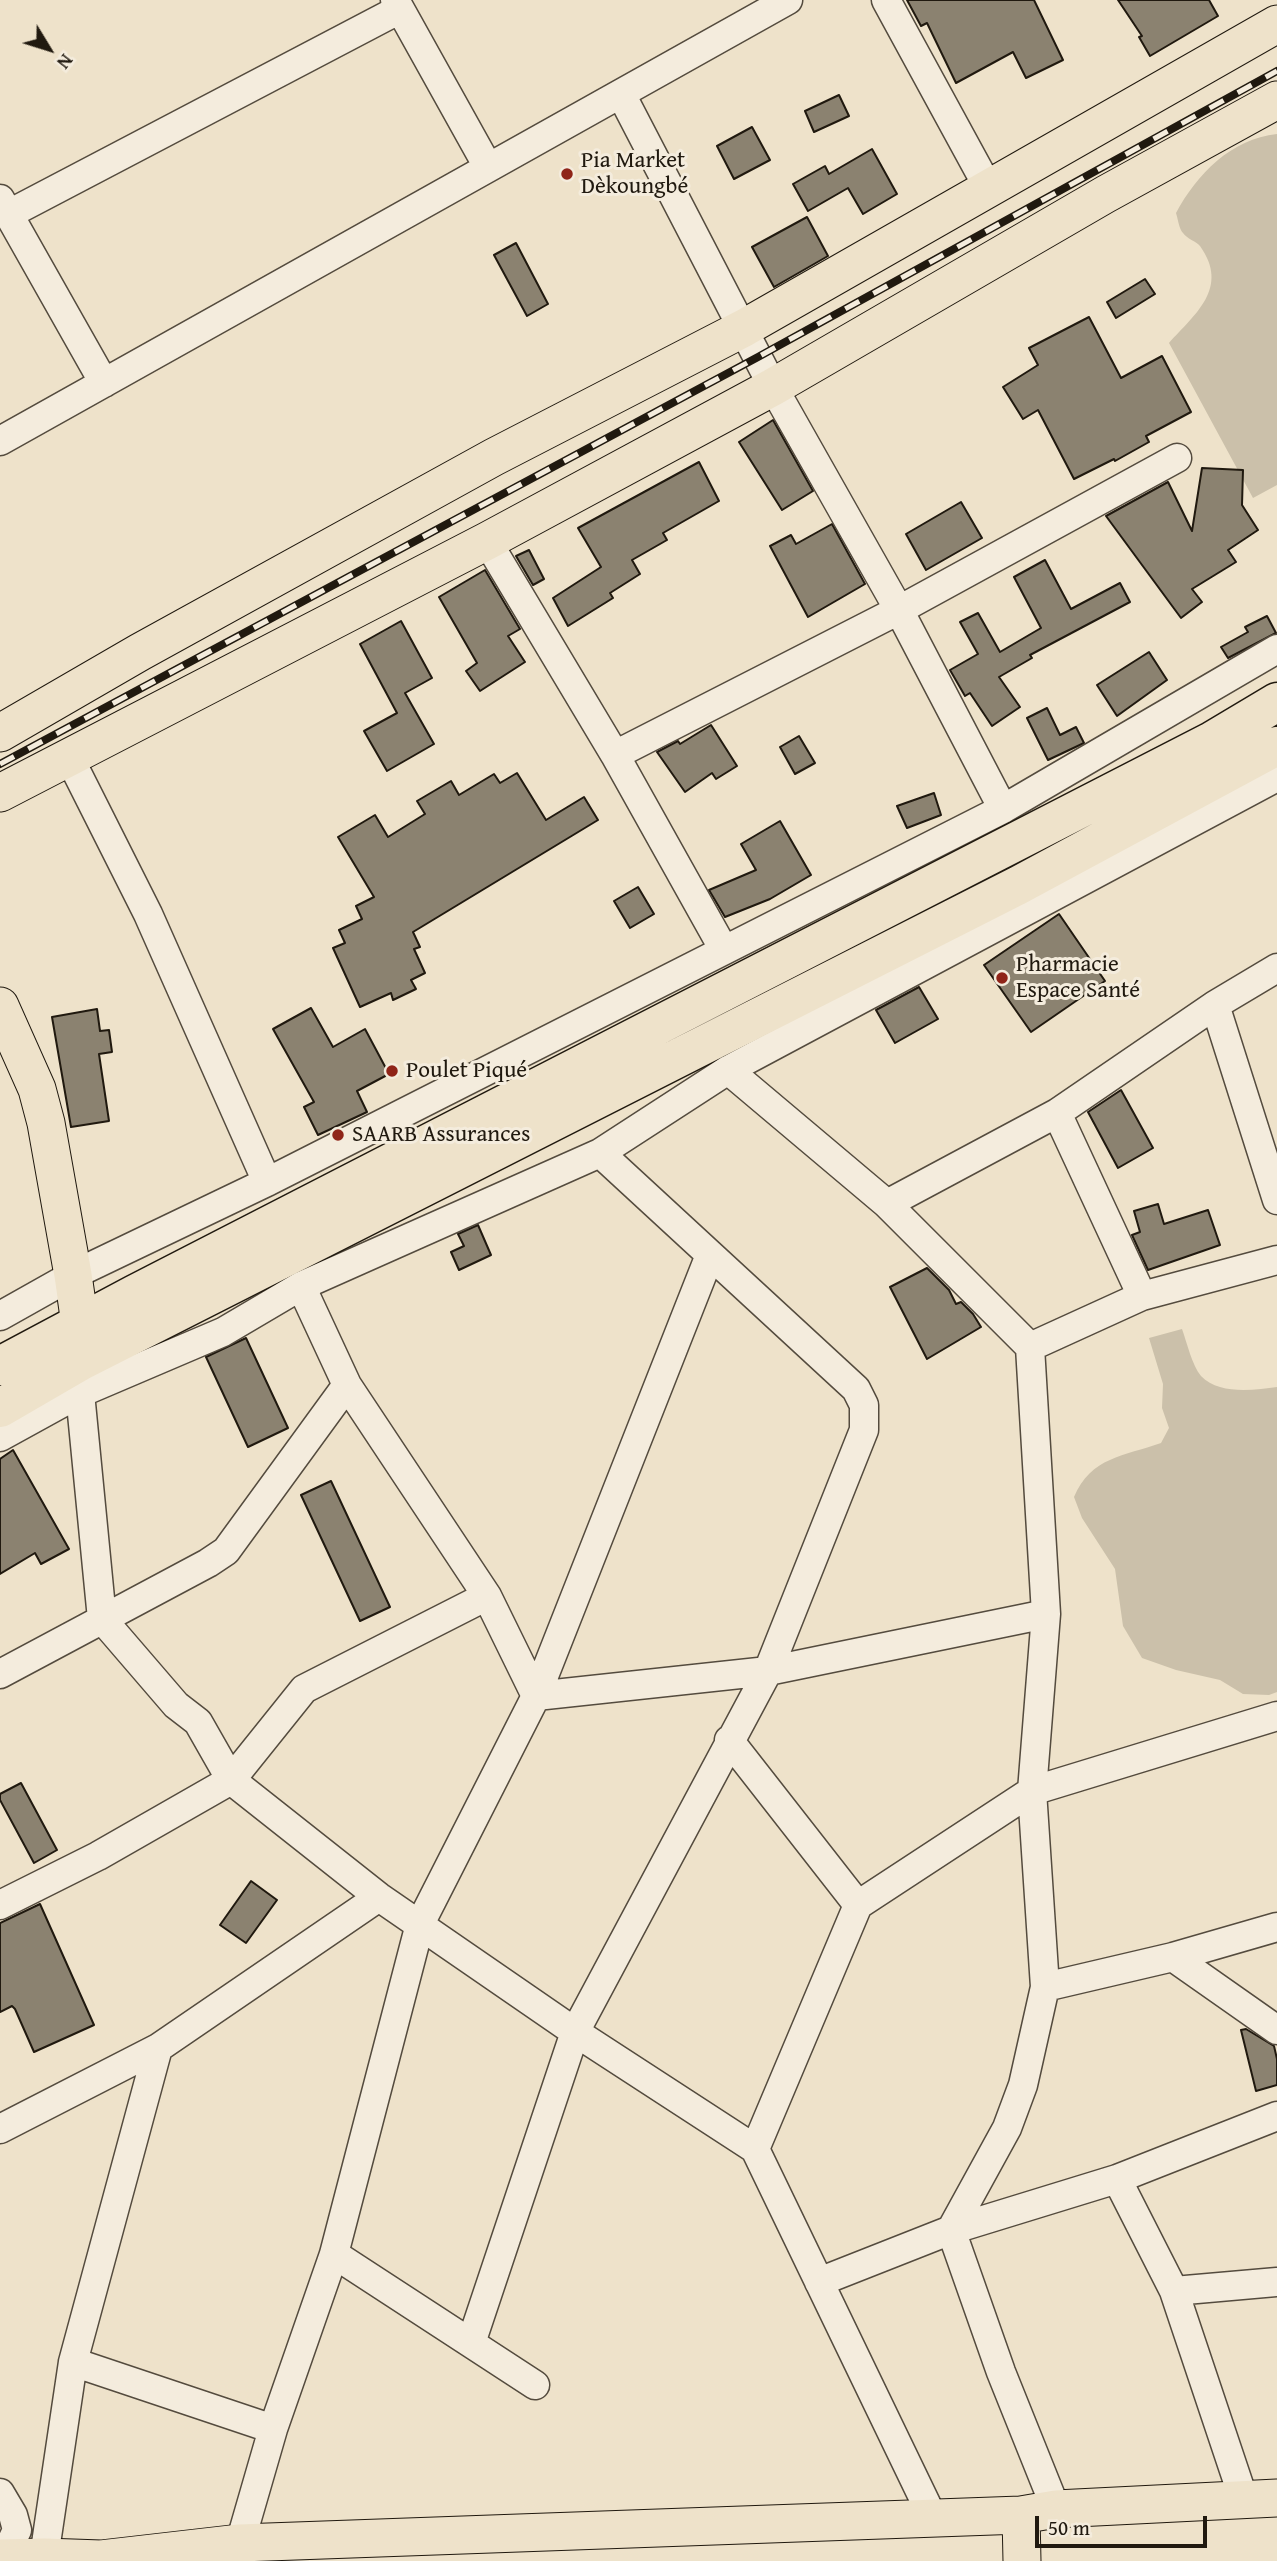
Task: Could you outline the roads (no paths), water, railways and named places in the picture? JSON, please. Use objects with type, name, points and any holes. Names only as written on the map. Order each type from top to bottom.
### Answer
[{"type":"highway","points":[[0,1366],[1198,748],[1277,702]]},
{"type":"highway","points":[[0,1408],[80,1377],[1019,886],[1277,746]]},
{"type":"main road","points":[[0,733],[152,645],[494,457],[744,328],[1277,24]]},
{"type":"main road","points":[[0,793],[487,541],[773,387],[1106,194],[1277,100]]},
{"type":"main road","points":[[0,1006],[37,1089],[46,1123],[80,1324],[80,1377]]},
{"type":"main road","points":[[2,2558],[101,2560],[240,2543],[297,2551],[1261,2499]]},
{"type":"main road","points":[[1022,2561],[1038,2512]]},
{"type":"street","points":[[0,441],[788,0]]},
{"type":"street","points":[[886,0],[989,189]]},
{"type":"street","points":[[104,383],[5,206],[397,5],[488,167]]},
{"type":"street","points":[[621,94],[773,387],[899,610],[1003,808]]},
{"type":"street","points":[[615,755],[899,610],[1177,458]]},
{"type":"street","points":[[487,541],[615,755],[724,950]]},
{"type":"street","points":[[0,1316],[73,1275],[267,1182],[1003,808],[1277,649]]},
{"type":"street","points":[[69,757],[148,914],[267,1182]]},
{"type":"street","points":[[0,1437],[80,1377],[223,1332],[301,1286],[600,1153],[728,1070],[1277,777]]},
{"type":"street","points":[[887,1204],[1057,1113],[1215,1005],[1277,968]]},
{"type":"street","points":[[1215,1005],[1277,1200]]},
{"type":"street","points":[[728,1070],[887,1204],[1030,1348],[1046,1614],[1032,1790],[1045,1987],[1023,2085],[1007,2128],[951,2230],[1001,2372],[1038,2512]]},
{"type":"street","points":[[1057,1113],[1142,1296]]},
{"type":"street","points":[[471,2343],[575,2032],[768,1671],[864,1430],[864,1405],[856,1390],[600,1153]]},
{"type":"street","points":[[240,2543],[273,2429],[334,2254],[420,1924],[536,1696],[710,1255]]},
{"type":"street","points":[[1030,1348],[1142,1296],[1277,1260]]},
{"type":"street","points":[[301,1286],[347,1385],[487,1596],[536,1696]]},
{"type":"street","points":[[80,1377],[102,1619],[176,1705],[198,1722],[231,1780],[379,1897],[575,2032],[755,2149],[933,2518]]},
{"type":"street","points":[[0,1674],[226,1551],[347,1385]]},
{"type":"street","points":[[0,1905],[97,1856],[231,1780],[304,1689],[487,1596]]},
{"type":"street","points":[[536,1696],[768,1671],[1046,1614]]},
{"type":"street","points":[[755,2149],[858,1905],[1032,1790],[1277,1716]]},
{"type":"street","points":[[729,1740],[858,1905]]},
{"type":"street","points":[[0,2129],[158,2048],[379,1897]]},
{"type":"street","points":[[1045,1987],[1173,1957],[1277,1927]]},
{"type":"street","points":[[1173,1957],[1277,2030]]},
{"type":"street","points":[[44,2557],[73,2362],[158,2048]]},
{"type":"street","points":[[818,2282],[951,2230],[1117,2179],[1277,2116]]},
{"type":"street","points":[[1117,2179],[1174,2291],[1261,2499]]},
{"type":"street","points":[[334,2254],[535,2385]]},
{"type":"street","points":[[1174,2291],[1277,2282]]},
{"type":"street","points":[[73,2362],[273,2429]]},
{"type":"street","points":[[0,2493],[18,2530],[2,2558]]},
{"type":"railway","points":[[0,764],[758,357],[1277,71]]},
{"type":"place","name":"Pia Market Dèkoungbé","points":[[567,174]]},
{"type":"place","name":"Pharmacie Espace Santé","points":[[1002,978]]},
{"type":"place","name":"Poulet Piqué","points":[[392,1071]]},
{"type":"place","name":"SAARB Assurances","points":[[338,1135]]}]
